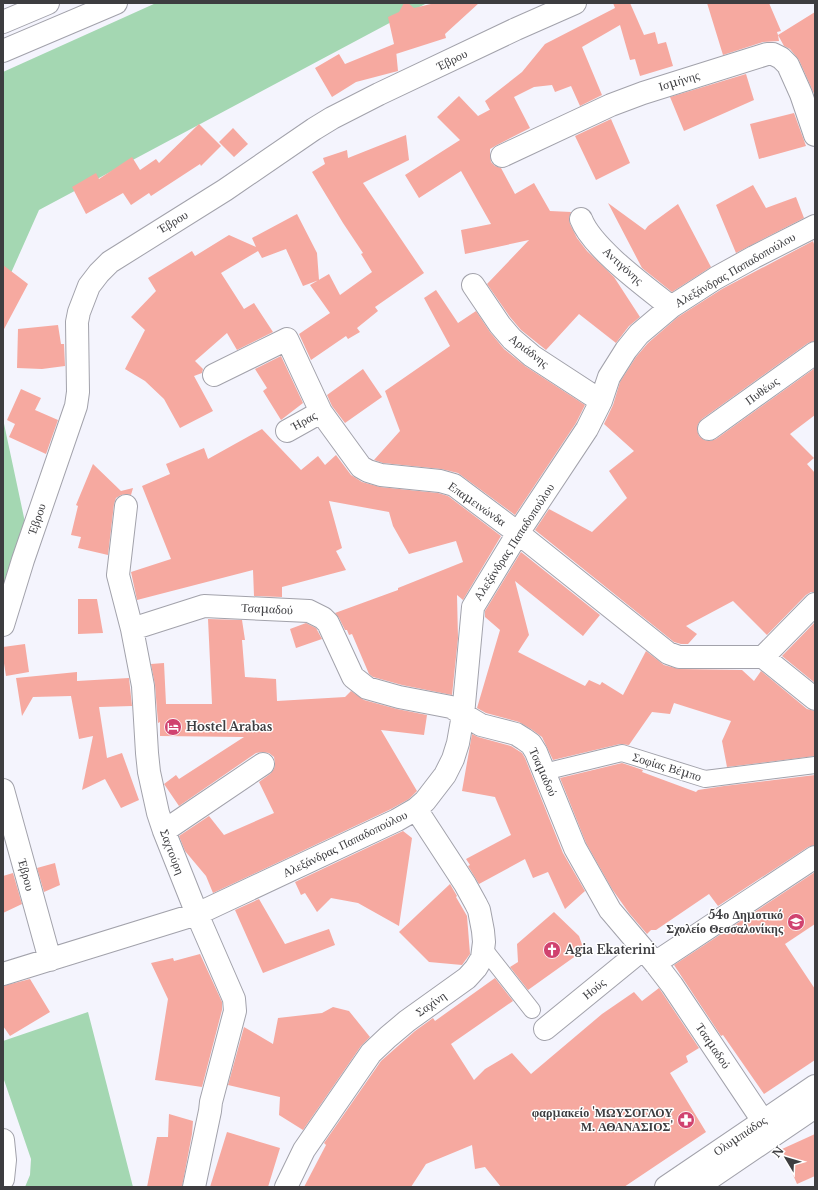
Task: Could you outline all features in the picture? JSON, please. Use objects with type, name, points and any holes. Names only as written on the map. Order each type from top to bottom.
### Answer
[{"type":"street","points":[[3,22],[48,3]]},
{"type":"street","points":[[3,51],[116,3]]},
{"type":"street","name":"Έβρου","points":[[3,625],[23,560],[76,406],[78,392],[78,317],[89,286],[99,273],[110,262],[126,251],[226,190],[332,118],[516,29],[575,3]]},
{"type":"street","name":"Ισμήνης","points":[[502,156],[611,105],[643,93],[767,54],[773,54],[781,58],[788,65],[801,94],[815,136]]},
{"type":"street","name":"Αντιγόνης","points":[[581,219],[590,236],[607,253],[671,307]]},
{"type":"street","name":"Αλεξάνδρας Παπαδοπούλου","points":[[3,974],[197,914],[403,817],[416,809],[436,788],[445,775],[452,763],[456,751],[463,715],[473,607],[518,533],[582,438],[601,401],[609,377],[626,350],[639,334],[671,307],[716,278],[815,226]]},
{"type":"street","name":"Αριάδνης","points":[[473,285],[500,325],[512,339],[532,356],[601,401]]},
{"type":"street","name":"Επαμεινώνδα","points":[[214,375],[287,339],[321,412],[357,462],[368,471],[381,476],[440,480],[457,487],[518,533],[668,653],[685,657],[763,657]]},
{"type":"street","name":"Πυθέως","points":[[709,429],[815,353]]},
{"type":"street","name":"Ήρας","points":[[287,431],[321,412]]},
{"type":"street","name":"Σαχτούρη","points":[[126,506],[118,575],[132,629],[144,686],[149,772],[164,831],[197,914],[234,998],[235,1011],[211,1102],[194,1187]]},
{"type":"street","points":[[815,604],[763,657],[815,698]]},
{"type":"street","name":"Τσαμαδού","points":[[132,629],[204,606],[309,611],[323,618],[328,624],[353,677],[362,685],[372,690],[399,697],[450,707],[482,725],[516,734],[524,739],[536,752],[571,838],[601,896],[610,910],[672,985],[763,1120]]},
{"type":"street","name":"Σοφίας Βέμπο","points":[[544,772],[622,753],[705,779],[815,765]]},
{"type":"street","points":[[164,831],[264,764]]},
{"type":"street","name":"Έβρου","points":[[3,790],[50,960]]},
{"type":"street","name":"Σαχίνη","points":[[286,1187],[304,1150],[371,1053],[388,1036],[407,1021],[467,978],[480,963],[484,949],[484,942],[481,919],[474,899],[416,809]]},
{"type":"street","name":"Ηούς","points":[[545,1028],[649,956],[815,858]]},
{"type":"street","points":[[484,949],[532,1010]]},
{"type":"street","name":"Ολυμπιάδος","points":[[666,1187],[815,1086]]},
{"type":"street","name":"Ολυμπιάδος","points":[[697,1187],[815,1107]]},
{"type":"green space","points":[[156,3],[427,3],[39,210],[3,291],[3,72]]},
{"type":"green space","points":[[3,419],[26,527],[3,598]]},
{"type":"green space","points":[[88,1012],[133,1187],[25,1187],[30,1175],[31,1159],[3,1077],[3,1041]]},
{"type":"building","points":[[404,3],[408,3],[414,8],[435,3],[479,3],[445,34],[446,38],[396,54],[398,71],[356,82],[332,97],[315,68],[339,54],[345,64],[394,44],[388,17],[399,12]]},
{"type":"building","points":[[613,3],[630,3],[644,35],[655,32],[658,44],[666,42],[673,66],[640,76],[635,59],[630,60],[620,25],[582,47],[602,95],[580,106],[571,86],[555,92],[552,85],[534,87],[514,97],[530,128],[490,149],[491,162],[495,166],[501,168],[515,194],[534,183],[550,211],[571,212],[569,218],[570,224],[577,238],[587,251],[614,277],[640,317],[629,326],[616,343],[579,314],[546,350],[521,330],[487,284],[529,240],[465,254],[461,230],[491,224],[461,171],[419,198],[405,175],[460,140],[437,117],[459,96],[478,116],[490,110],[485,101],[522,72],[545,44],[615,8]]},
{"type":"building","points":[[707,3],[769,3],[781,31],[777,32],[779,41],[763,42],[723,55]]},
{"type":"building","points":[[815,12],[815,96],[799,60],[790,49],[784,46],[778,35]]},
{"type":"building","points":[[746,74],[754,100],[684,131],[670,97]]},
{"type":"building","points":[[794,113],[806,146],[759,159],[750,124]]},
{"type":"building","points":[[611,119],[630,163],[596,180],[575,136]]},
{"type":"building","points":[[199,124],[221,146],[201,166],[200,164],[151,196],[149,193],[131,205],[123,193],[86,214],[72,187],[96,173],[99,179],[132,157],[140,170],[156,159],[159,163]]},
{"type":"building","points":[[233,128],[248,144],[234,157],[219,142]]},
{"type":"building","points":[[406,135],[409,160],[363,183],[424,273],[375,307],[378,311],[357,328],[360,332],[348,339],[346,336],[311,360],[299,334],[330,313],[310,285],[329,274],[340,295],[372,272],[361,254],[363,253],[312,172],[325,164],[323,158],[347,150],[348,158]]},
{"type":"building","points":[[753,185],[766,208],[796,197],[804,218],[736,253],[716,205]]},
{"type":"building","points":[[608,203],[645,230],[648,226],[678,204],[711,267],[672,292],[642,268]]},
{"type":"building","points":[[297,214],[317,253],[319,280],[303,286],[286,249],[262,258],[258,251],[221,273],[244,309],[254,303],[273,332],[237,350],[227,333],[195,361],[203,369],[202,373],[194,376],[213,411],[180,428],[164,399],[145,381],[125,369],[145,330],[131,317],[156,291],[148,278],[192,251],[195,256],[229,235],[256,247],[252,238]]},
{"type":"building","points":[[813,241],[815,247],[815,341],[808,343],[702,419],[698,424],[697,430],[699,436],[704,440],[710,441],[716,439],[815,368],[815,415],[790,434],[814,458],[807,464],[815,473],[815,592],[811,592],[806,595],[767,635],[733,601],[686,626],[697,634],[688,644],[674,642],[535,530],[549,509],[592,532],[627,498],[609,471],[634,451],[604,424],[613,405],[620,382],[636,357],[648,343],[678,317],[722,289]]},
{"type":"building","points":[[3,265],[28,284],[3,331]]},
{"type":"building","points":[[436,290],[458,323],[476,311],[504,349],[525,366],[585,405],[576,423],[515,515],[458,473],[441,469],[383,463],[374,460],[400,431],[385,391],[450,346],[424,298]]},
{"type":"building","points":[[58,325],[61,344],[64,344],[65,366],[42,369],[17,368],[18,329]]},
{"type":"building","points":[[281,356],[303,403],[281,420],[263,391],[267,388],[255,369]]},
{"type":"building","points":[[363,369],[382,397],[345,423],[332,406],[327,395]]},
{"type":"building","points":[[21,389],[41,398],[35,410],[58,420],[46,454],[9,437],[15,424],[7,420]]},
{"type":"building","points":[[262,429],[301,470],[318,456],[325,465],[336,455],[351,475],[362,482],[380,487],[438,493],[448,496],[501,536],[463,600],[457,595],[458,638],[452,695],[402,685],[373,677],[369,674],[352,634],[349,635],[335,613],[398,590],[398,588],[463,562],[456,541],[409,554],[393,526],[389,512],[329,501],[342,548],[336,551],[346,570],[282,587],[282,597],[254,596],[253,570],[137,600],[131,572],[171,559],[142,486],[170,474],[166,464],[204,448],[208,459]]},
{"type":"building","points":[[93,464],[121,491],[133,488],[131,495],[121,495],[116,498],[108,555],[78,548],[81,537],[71,535],[78,506],[76,505]]},
{"type":"building","points":[[521,552],[600,615],[583,636],[515,581],[529,635],[518,652],[585,686],[589,680],[600,685],[602,682],[623,695],[646,651],[664,665],[679,669],[742,670],[754,681],[761,671],[807,709],[815,711],[815,756],[727,767],[722,741],[731,721],[674,703],[670,714],[652,712],[629,745],[620,744],[553,760],[542,737],[531,729],[519,722],[486,713],[477,708],[500,630],[485,617],[485,611]]},
{"type":"building","points":[[78,599],[97,599],[103,633],[78,634]]},
{"type":"building","points":[[208,619],[242,620],[245,640],[242,640],[245,677],[276,679],[277,701],[345,697],[351,691],[364,700],[427,715],[424,735],[381,730],[417,791],[409,799],[391,809],[213,893],[206,876],[185,851],[179,836],[209,816],[224,835],[274,813],[259,782],[270,774],[274,769],[275,764],[274,757],[269,753],[256,753],[179,806],[164,784],[176,775],[179,779],[244,737],[160,736],[160,722],[158,723],[155,685],[151,664],[164,663],[166,704],[212,704]]},
{"type":"building","points":[[815,622],[815,683],[782,656]]},
{"type":"building","points":[[306,623],[316,628],[322,639],[296,648],[290,629]]},
{"type":"building","points":[[25,644],[29,672],[6,676],[3,647]]},
{"type":"building","points":[[77,672],[77,681],[129,678],[132,706],[99,707],[107,758],[122,753],[139,800],[121,808],[105,779],[82,790],[93,736],[79,739],[71,696],[33,697],[22,716],[16,678]]},
{"type":"building","points":[[472,734],[511,746],[522,753],[525,758],[563,853],[585,891],[565,909],[548,872],[533,878],[525,859],[479,884],[468,866],[470,865],[466,859],[511,835],[495,797],[462,791]]},
{"type":"building","points":[[622,763],[696,792],[698,790],[724,786],[815,775],[815,845],[808,847],[718,906],[709,894],[656,930],[651,930],[647,934],[629,913],[612,889],[586,843],[560,778]]},
{"type":"building","points":[[403,831],[412,838],[399,926],[358,903],[331,898],[317,912],[305,893],[301,895],[295,882]]},
{"type":"building","points":[[55,863],[60,885],[44,892],[37,868]]},
{"type":"building","points":[[815,872],[815,924],[785,944],[815,989],[815,1060],[764,1094],[723,1035],[721,1036],[674,965]]},
{"type":"building","points":[[13,873],[22,904],[3,913],[3,876]]},
{"type":"building","points":[[450,884],[467,916],[470,954],[462,965],[429,962],[399,932]]},
{"type":"building","points":[[259,899],[285,944],[329,929],[335,945],[263,973],[235,910]]},
{"type":"building","name":"Agia Ekaterini","points":[[554,912],[579,936],[584,950],[528,990],[510,967],[518,962],[517,944]]},
{"type":"building","points":[[200,954],[222,1002],[222,1010],[202,1087],[155,1080],[168,999],[151,963],[173,958],[174,961]]},
{"type":"building","points":[[495,978],[513,1001],[451,1044],[474,1080],[485,1069],[512,1053],[531,1074],[602,1014],[634,992],[642,1001],[659,988],[699,1048],[686,1056],[688,1062],[670,1073],[706,1132],[624,1187],[501,1187],[485,1167],[475,1169],[472,1145],[426,1164],[411,1187],[304,1187],[326,1145],[324,1143],[381,1061],[415,1031],[433,1018],[435,1021]]},
{"type":"building","points":[[30,979],[50,1012],[10,1036],[3,1026],[3,986]]},
{"type":"building","points":[[333,1007],[349,1011],[370,1037],[361,1046],[303,1130],[279,1115],[280,1097],[228,1085],[244,1027],[273,1044],[278,1018],[322,1013]]},
{"type":"building","points":[[169,1114],[193,1121],[182,1187],[147,1187],[157,1137],[168,1137]]},
{"type":"building","points":[[227,1132],[280,1148],[268,1187],[210,1187]]},
{"type":"building","points":[[815,1134],[815,1176],[797,1184],[782,1149]]},
{"type":"place","name":"Hostel Arabas","points":[[173,727]]},
{"type":"place","name":"54ο Δημοτικό Σχολείο Θεσσαλονίκης","points":[[796,922]]},
{"type":"place","name":"Agia Ekaterini","points":[[552,950]]},
{"type":"place","name":"φαρμακείο 'ΜΩΥΣΟΓΛΟΥ Μ. ΑΘΑΝΑΣΙΟΣ'","points":[[686,1120]]}]
